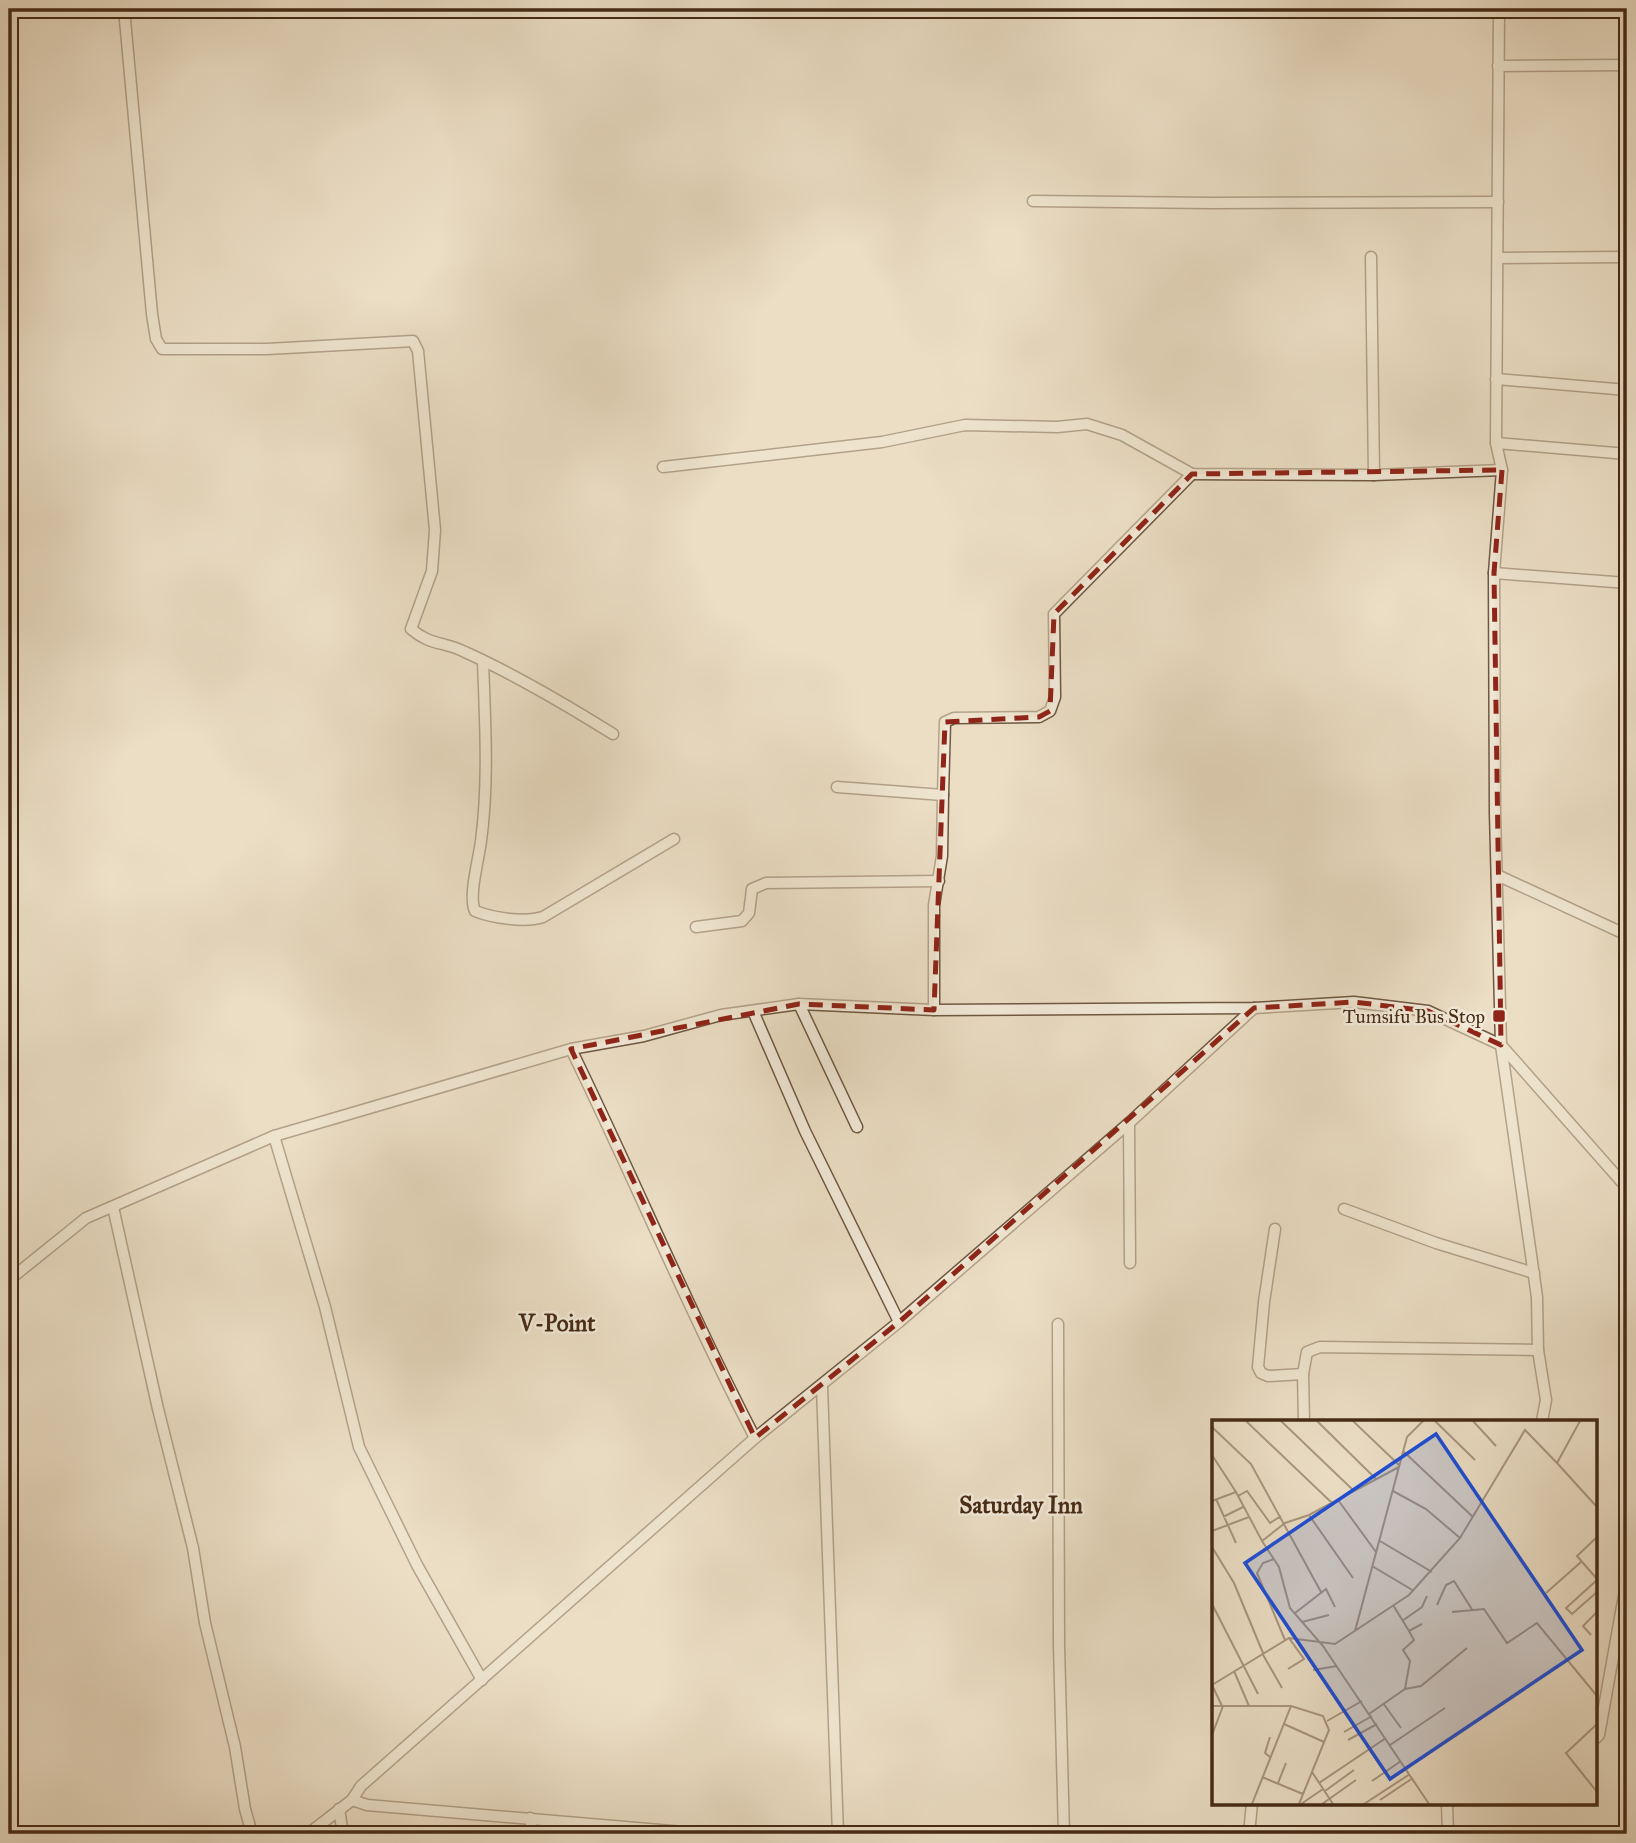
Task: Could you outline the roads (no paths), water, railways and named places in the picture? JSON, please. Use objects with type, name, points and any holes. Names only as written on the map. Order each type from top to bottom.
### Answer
[{"type":"street","points":[[124,9],[156,339],[162,349],[267,349],[413,341],[418,351],[435,530],[432,571],[411,629],[424,640],[461,650],[483,661],[613,734]]},
{"type":"street","points":[[1499,9],[1496,443],[1502,470],[1494,573],[1501,1045],[1537,1297],[1538,1350],[1546,1400],[1542,1420]]},
{"type":"street","points":[[1499,66],[1627,65]]},
{"type":"street","points":[[1033,201],[1498,202]]},
{"type":"street","points":[[1371,257],[1374,475]]},
{"type":"street","points":[[1498,258],[1627,257]]},
{"type":"street","points":[[1496,379],[1627,390]]},
{"type":"street","points":[[663,467],[882,442],[965,425],[1056,427],[1087,424],[1122,435],[1192,474],[1374,475],[1502,470]]},
{"type":"street","points":[[1496,443],[1627,454]]},
{"type":"street","points":[[934,1010],[934,905],[944,835],[945,722],[954,718],[1039,717],[1050,711],[1055,697],[1054,614],[1192,474]]},
{"type":"street","points":[[1494,573],[1627,583]]},
{"type":"street","points":[[483,661],[486,750],[482,837],[473,899],[475,911],[535,920],[674,839]]},
{"type":"street","points":[[837,788],[943,795]]},
{"type":"street","points":[[1497,875],[1627,935]]},
{"type":"street","points":[[696,927],[742,921],[749,913],[752,889],[766,883],[939,881]]},
{"type":"street","points":[[9,1280],[86,1218],[274,1136],[444,1084],[571,1049],[644,1036],[721,1015],[799,1004],[934,1010],[1255,1008],[1354,1002],[1427,1011],[1501,1045],[1627,1188]]},
{"type":"street","points":[[799,1004],[857,1128]]},
{"type":"street","points":[[308,1834],[352,1800],[360,1786],[755,1438],[822,1387],[899,1322],[1129,1123],[1255,1008]]},
{"type":"street","points":[[753,1011],[805,1131],[899,1322]]},
{"type":"street","points":[[571,1049],[646,1205],[712,1355],[755,1438]]},
{"type":"street","points":[[1129,1123],[1130,1263]]},
{"type":"street","points":[[274,1136],[325,1307],[359,1447],[417,1565],[482,1681]]},
{"type":"street","points":[[113,1207],[158,1409],[193,1548],[205,1623],[235,1747],[245,1810],[252,1834]]},
{"type":"street","points":[[1344,1209],[1436,1244],[1534,1273]]},
{"type":"street","points":[[1275,1229],[1258,1367],[1261,1373],[1268,1376],[1303,1374]]},
{"type":"street","points":[[1058,1324],[1059,1646],[1064,1834]]},
{"type":"street","points":[[1304,1420],[1303,1374],[1307,1352],[1320,1347],[1538,1350]]},
{"type":"street","points":[[822,1387],[838,1834]]},
{"type":"street","points":[[1598,1736],[1627,1579]]},
{"type":"street","points":[[352,1800],[367,1805],[707,1834]]},
{"type":"street","points":[[1249,1834],[1252,1804]]},
{"type":"street","points":[[1447,1804],[1448,1834]]},
{"type":"street","points":[[338,1809],[344,1834]]},
{"type":"street","points":[[530,1818],[533,1834]]},
{"type":"place","name":"Tumsifu Bus Stop","points":[[1499,1016]]},
{"type":"district","name":"V-Point","points":[[557,1323]]},
{"type":"district","name":"Saturday Inn","points":[[1021,1505]]}]
